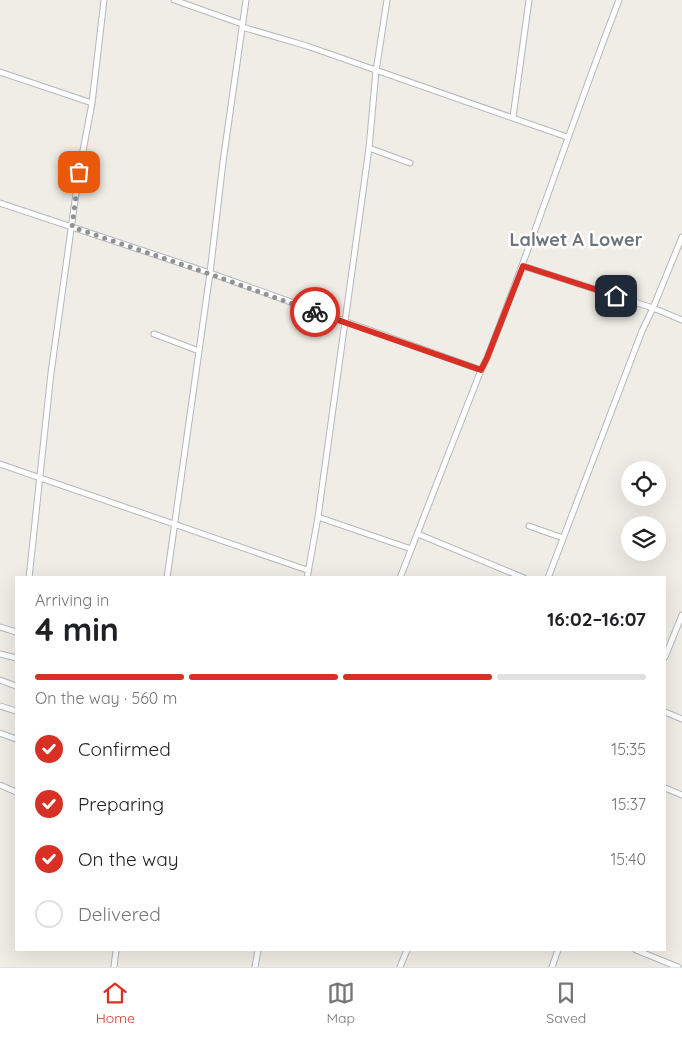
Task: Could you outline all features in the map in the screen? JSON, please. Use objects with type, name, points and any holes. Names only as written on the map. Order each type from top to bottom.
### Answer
[{"type":"street","points":[[29,576],[51,373],[79,172],[92,102],[104,0]]},
{"type":"street","points":[[174,0],[567,137]]},
{"type":"street","points":[[167,576],[246,0]]},
{"type":"street","points":[[307,576],[318,518],[369,148],[376,71],[387,0]]},
{"type":"street","points":[[513,117],[528,0]]},
{"type":"street","points":[[401,576],[523,266],[567,137],[618,0]]},
{"type":"street","points":[[0,72],[92,102]]},
{"type":"street","points":[[369,148],[410,163]]},
{"type":"street","points":[[0,203],[210,274],[481,370]]},
{"type":"street","points":[[549,576],[635,348],[682,237]]},
{"type":"street","points":[[523,266],[653,308],[682,320]]},
{"type":"street","points":[[154,334],[199,351]]},
{"type":"street","points":[[0,464],[307,570]]},
{"type":"street","points":[[318,518],[411,549]]},
{"type":"street","points":[[529,526],[563,538]]},
{"type":"street","points":[[418,534],[519,576]]},
{"type":"street","points":[[666,655],[682,616]]},
{"type":"street","points":[[0,627],[15,632]]},
{"type":"street","points":[[666,634],[673,638]]},
{"type":"street","points":[[0,654],[15,658]]},
{"type":"street","points":[[0,680],[15,686]]},
{"type":"street","points":[[0,706],[15,711]]},
{"type":"street","points":[[666,712],[682,719]]},
{"type":"street","points":[[0,733],[15,739]]},
{"type":"street","points":[[0,786],[15,792]]},
{"type":"street","points":[[666,788],[682,795]]},
{"type":"street","points":[[114,967],[116,951]]},
{"type":"street","points":[[255,967],[258,951]]},
{"type":"street","points":[[400,967],[407,951]]},
{"type":"street","points":[[552,967],[558,951]]},
{"type":"street","points":[[638,951],[678,967]]},
{"type":"way so far","points":[[79,172],[72,227],[315,312]]},
{"type":"district","name":"Lalwet A Lower","points":[[576,239]]},
{"type":"route","points":[[315,312],[481,370],[523,266],[616,296]]}]
